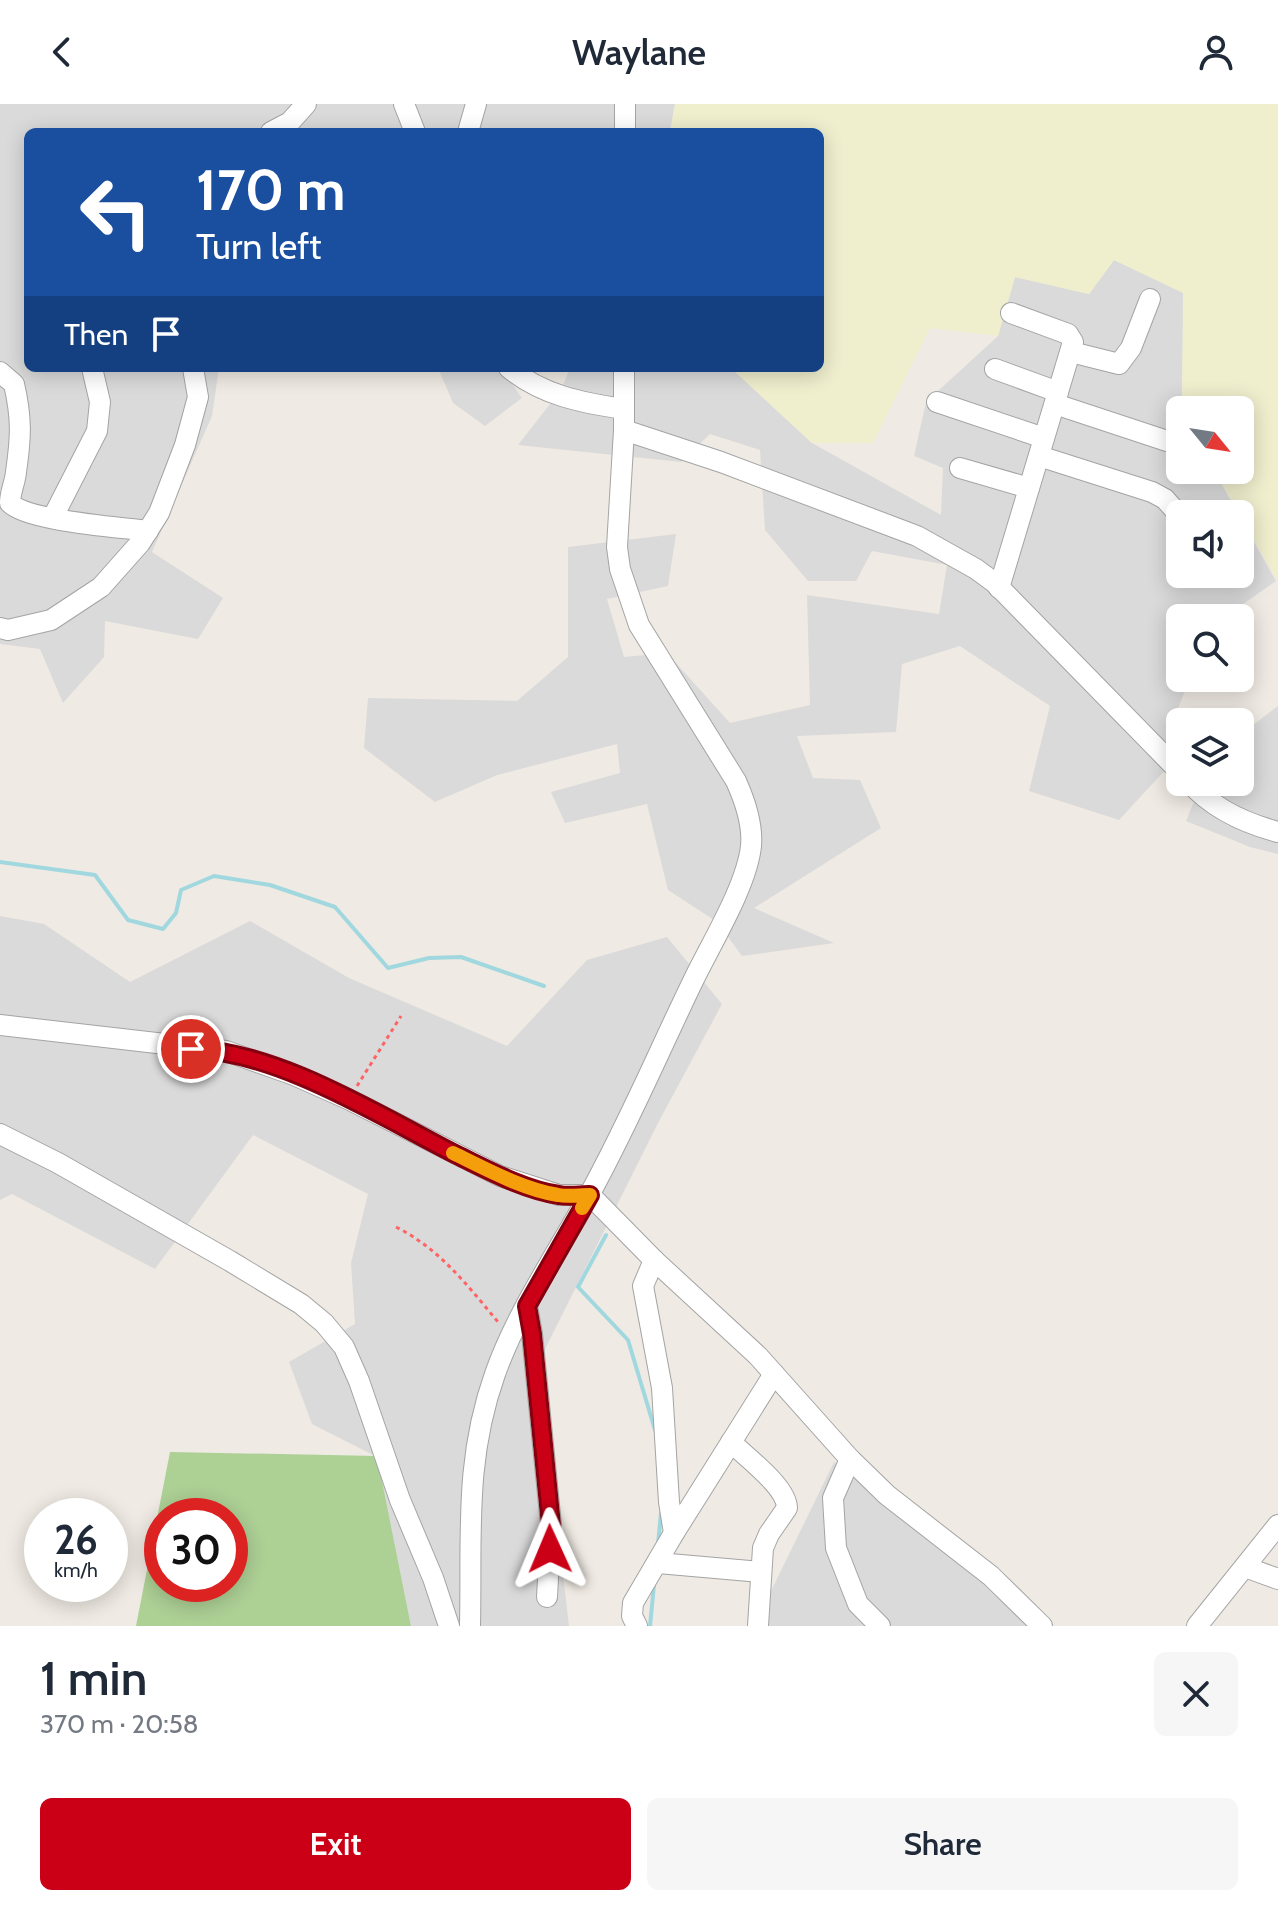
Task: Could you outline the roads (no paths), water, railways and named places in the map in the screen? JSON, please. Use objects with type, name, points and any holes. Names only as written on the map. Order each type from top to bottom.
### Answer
[{"type":"street","points":[[279,128],[290,122],[306,104]]},
{"type":"street","points":[[404,104],[413,128]]},
{"type":"street","points":[[469,128],[476,104]]},
{"type":"street","points":[[625,104],[625,128]]},
{"type":"street","points":[[1071,352],[1119,364],[1131,348],[1150,299]]},
{"type":"street","points":[[999,588],[1073,342],[1068,334],[1011,313]]},
{"type":"street","points":[[995,369],[1057,398],[1166,441]]},
{"type":"street","points":[[0,372],[14,384],[22,422],[10,503],[20,511],[148,531]]},
{"type":"street","points":[[53,517],[97,431],[100,402],[93,372]]},
{"type":"street","points":[[0,628],[8,630],[51,620],[90,595],[101,587],[148,531],[159,513],[185,445],[198,397],[194,372]]},
{"type":"street","points":[[515,372],[540,388],[572,401],[624,409]]},
{"type":"street","points":[[470,1626],[469,1516],[474,1456],[488,1395],[511,1337],[590,1195],[746,871],[751,843],[749,821],[736,781],[639,625],[628,597],[617,547],[624,372]]},
{"type":"street","points":[[937,402],[1166,500]]},
{"type":"street","points":[[624,430],[721,462],[917,536],[976,569],[999,588],[1166,758]]},
{"type":"street","points":[[960,468],[1029,488]]},
{"type":"street","points":[[1201,796],[1231,815],[1278,832]]},
{"type":"street","points":[[0,1025],[226,1051],[294,1075],[348,1099],[500,1176],[559,1195],[590,1195],[774,1374],[850,1459],[921,1524],[991,1576],[1042,1626]]},
{"type":"street","points":[[0,1134],[58,1163],[230,1261],[301,1304],[324,1323],[344,1347],[359,1381],[400,1500],[433,1578],[449,1626]]},
{"type":"street","points":[[654,1260],[643,1286],[662,1388],[669,1502],[674,1533]]},
{"type":"street","points":[[527,1306],[551,1525],[547,1597]]},
{"type":"street","points":[[637,1626],[632,1616],[633,1603],[774,1374]]},
{"type":"street","points":[[731,1442],[776,1486],[787,1503],[763,1548],[758,1626]]},
{"type":"street","points":[[850,1459],[833,1498],[834,1527],[842,1569],[858,1604],[880,1626]]},
{"type":"street","points":[[1197,1626],[1278,1525]]},
{"type":"street","points":[[658,1563],[761,1572]]},
{"type":"street","points":[[1245,1567],[1278,1579]]},
{"type":"street","points":[[856,1626],[858,1604]]},
{"type":"waterway","points":[[0,862],[95,875],[128,920],[163,929],[176,913],[181,890],[214,876],[270,885],[335,907],[388,968],[429,958],[461,957],[544,986]]},
{"type":"waterway","points":[[606,1235],[578,1287],[628,1340],[655,1430]]},
{"type":"waterway","points":[[658,1544],[661,1513]]},
{"type":"waterway","points":[[650,1626],[654,1585]]}]
